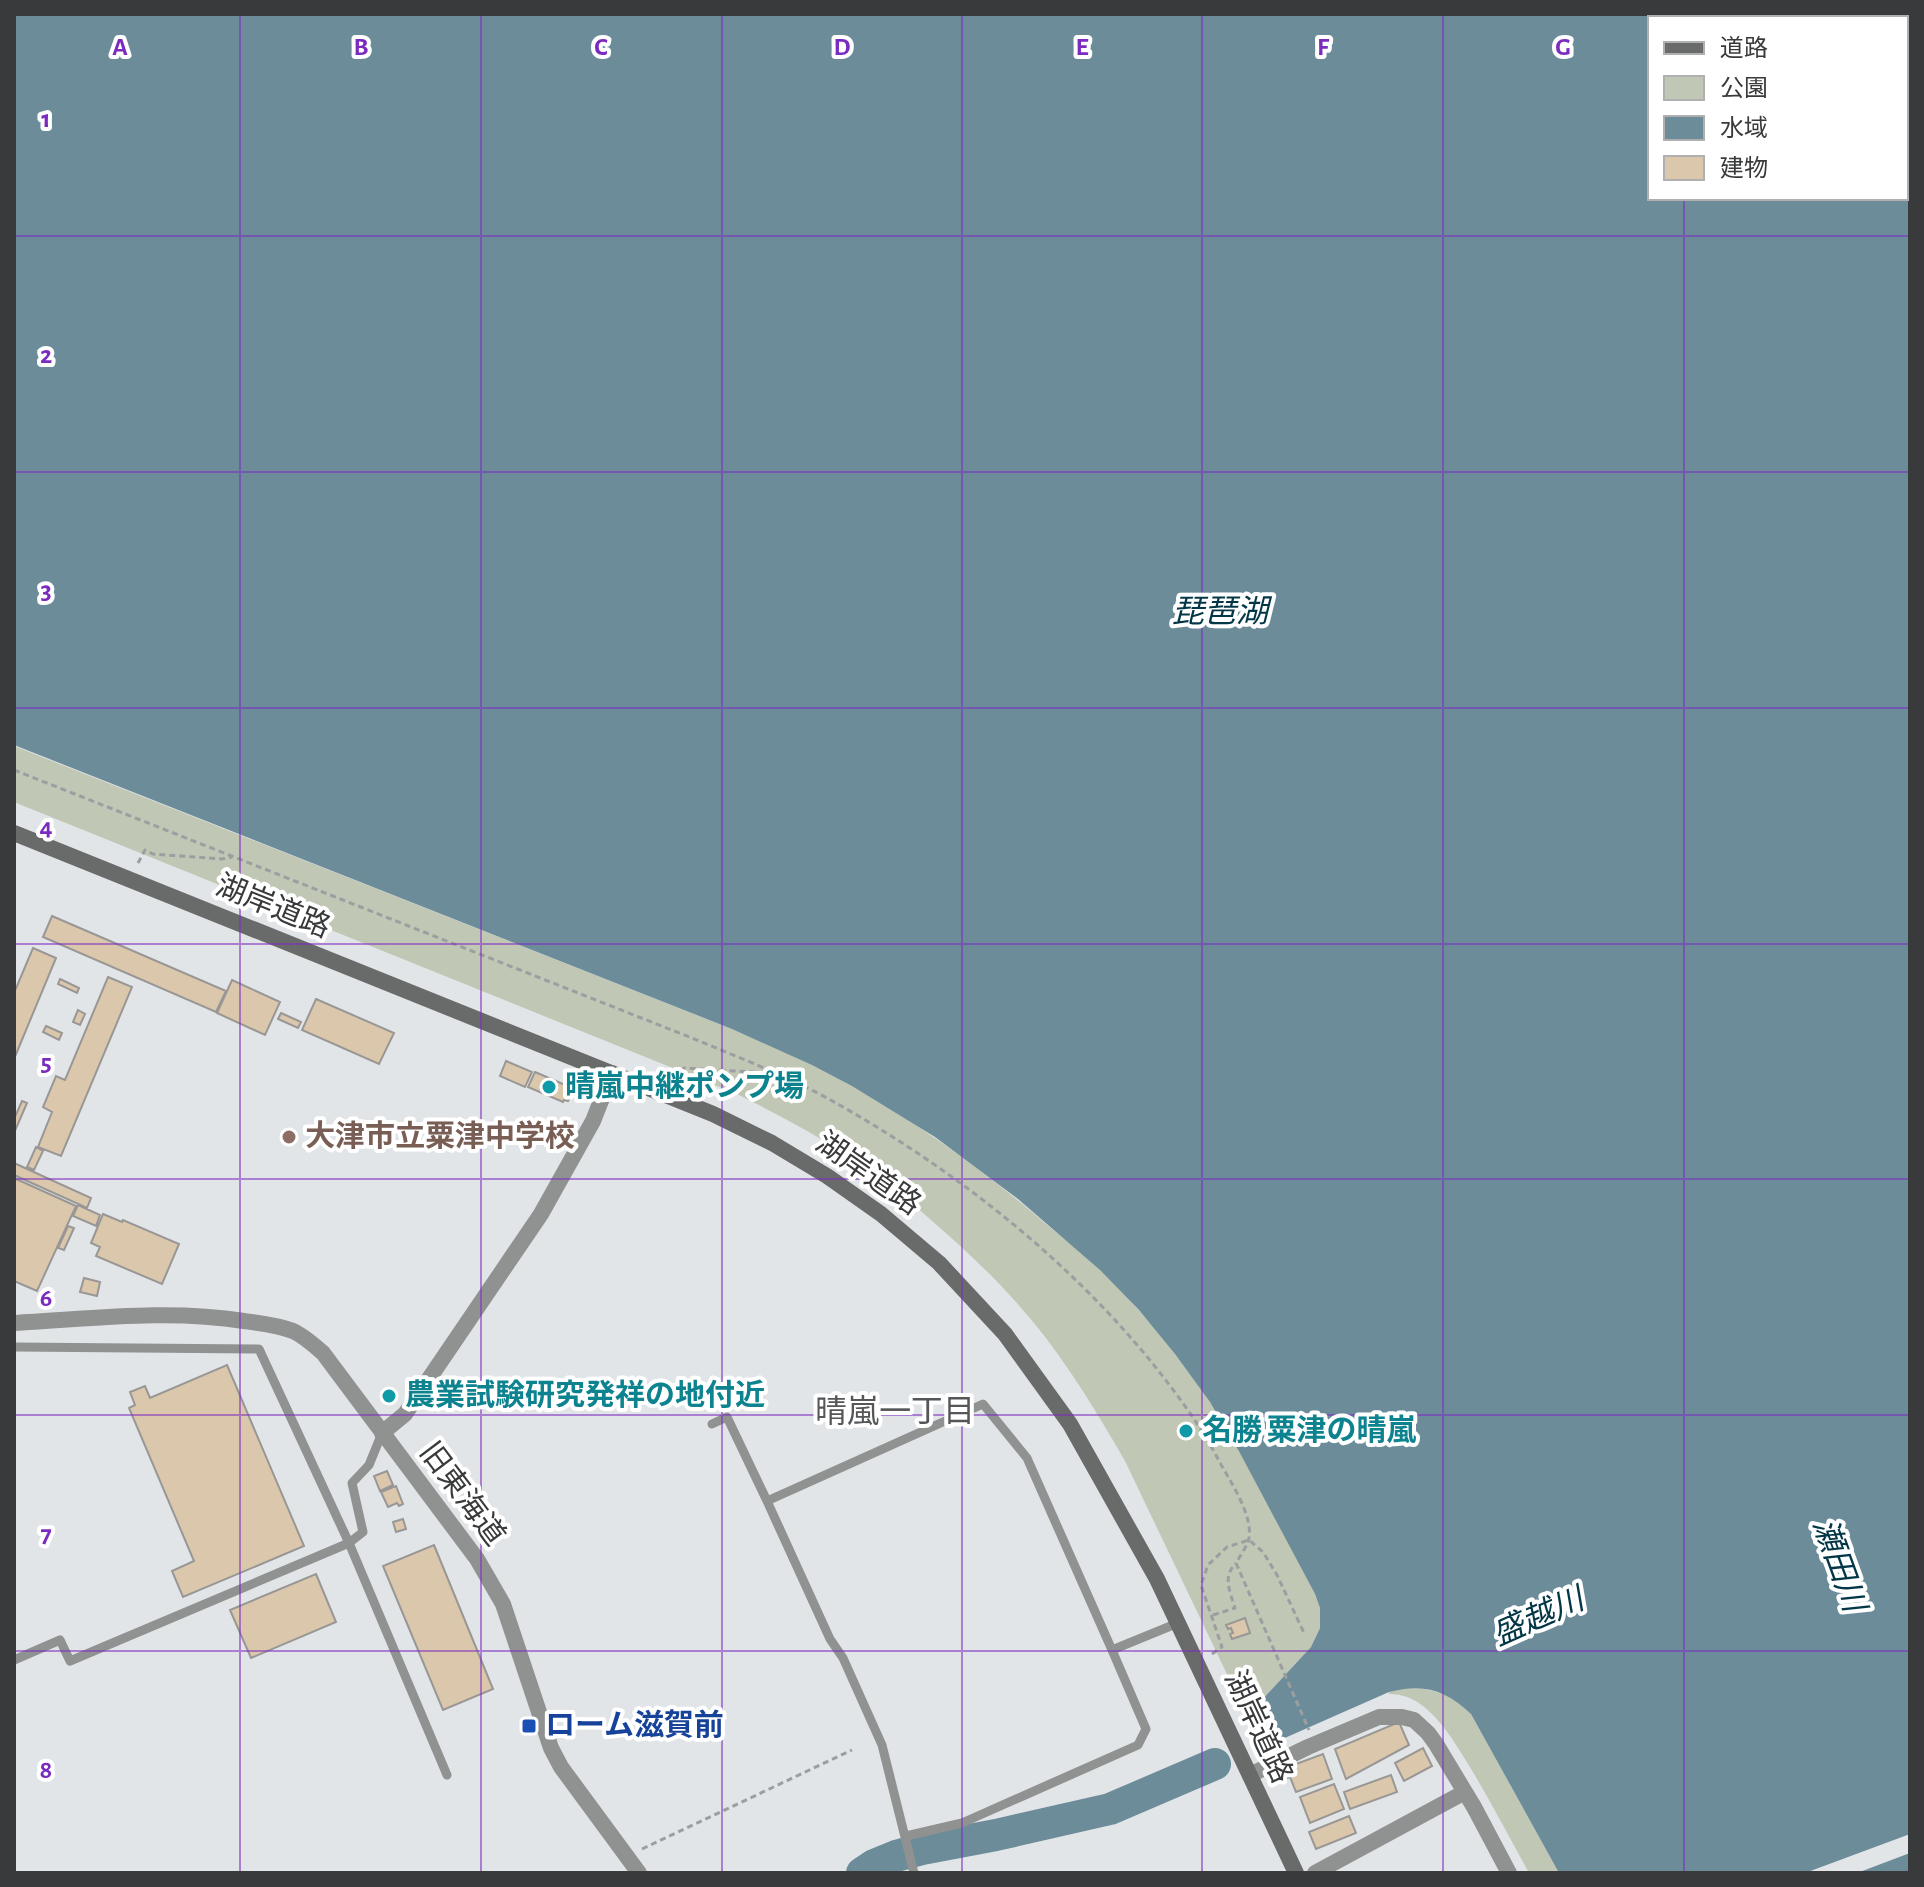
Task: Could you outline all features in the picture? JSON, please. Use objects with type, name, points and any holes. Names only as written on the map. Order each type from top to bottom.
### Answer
[{"type":"main road","name":"湖岸道路","points":[[14,833],[713,1114],[772,1143],[881,1214],[939,1263],[1005,1334],[1070,1424],[1157,1579],[1296,1873]]},
{"type":"street","points":[[382,1433],[405,1414],[541,1214],[583,1140],[612,1073]]},
{"type":"street","name":"旧東海道","points":[[14,1323],[180,1314],[291,1330],[323,1353],[489,1578],[503,1604],[551,1748],[575,1788],[639,1873]]},
{"type":"street","points":[[1250,1775],[1379,1717],[1414,1720],[1428,1733],[1465,1792],[1509,1873]]},
{"type":"street","points":[[1315,1873],[1465,1792]]},
{"type":"lane","points":[[14,1347],[259,1349],[349,1543],[447,1775]]},
{"type":"lane","points":[[767,1501],[983,1404],[1027,1458],[1146,1729],[1138,1745],[962,1823],[906,1838]]},
{"type":"lane","points":[[712,1424],[727,1417],[830,1639],[843,1658],[882,1745],[913,1868]]},
{"type":"lane","points":[[14,1660],[60,1640],[70,1661],[349,1543],[363,1532],[352,1483],[369,1465],[382,1433]]},
{"type":"lane","points":[[1112,1650],[1178,1623]]},
{"type":"path","points":[[14,770],[775,1073],[834,1102],[969,1190],[1072,1275],[1120,1324],[1167,1381],[1207,1438],[1248,1516],[1249,1540],[1229,1570],[1227,1581],[1235,1608],[1212,1615]]},
{"type":"path","points":[[138,863],[145,850],[153,854],[232,857]]},
{"type":"path","points":[[678,1081],[684,1068],[775,1073]]},
{"type":"path","points":[[1212,1654],[1222,1647],[1201,1585],[1208,1565],[1227,1547],[1249,1540]]},
{"type":"path","points":[[1249,1540],[1263,1552],[1277,1575],[1304,1633]]},
{"type":"path","points":[[1236,1563],[1310,1732]]},
{"type":"path","points":[[628,1856],[852,1750]]},
{"type":"green space","points":[[14,746],[732,1029],[838,1078],[953,1150],[1094,1265],[1145,1317],[1185,1367],[1238,1449],[1315,1594],[1320,1608],[1320,1628],[1311,1647],[1247,1716],[1125,1461],[1059,1356],[985,1269],[864,1166],[811,1133],[737,1094],[14,802]]},
{"type":"green space","points":[[1401,1688],[1439,1693],[1471,1714],[1559,1873],[1529,1873],[1473,1773],[1441,1724],[1415,1701],[1389,1694]]},
{"type":"water","name":"琵琶湖","points":[[14,14],[1910,14],[1910,1873],[1559,1873],[1471,1714],[1443,1694],[1423,1689],[1389,1692],[1262,1748],[1247,1716],[1311,1647],[1320,1628],[1320,1608],[1240,1453],[1210,1402],[1175,1354],[1139,1310],[1100,1270],[1018,1199],[935,1137],[852,1086],[732,1029],[14,745]]},
{"type":"pier","points":[[1910,1834],[1910,1853],[1857,1873],[1805,1873]]},
{"type":"building","points":[[52,916],[226,991],[216,1012],[43,937]]},
{"type":"building","points":[[33,948],[56,958],[14,1059],[14,993]]},
{"type":"building","points":[[108,977],[132,987],[61,1156],[38,1147],[52,1112],[43,1107],[56,1076],[65,1080]]},
{"type":"building","points":[[60,979],[79,988],[77,993],[58,984]]},
{"type":"building","points":[[232,980],[280,1002],[265,1035],[217,1013]]},
{"type":"building","points":[[316,999],[394,1033],[379,1064],[302,1030]]},
{"type":"building","points":[[78,1010],[85,1014],[80,1025],[73,1022]]},
{"type":"building","points":[[281,1013],[301,1022],[298,1028],[278,1019]]},
{"type":"building","points":[[46,1026],[62,1033],[59,1040],[43,1032]]},
{"type":"building","points":[[506,1061],[532,1072],[525,1087],[500,1076]]},
{"type":"building","name":"晴嵐中継ポンプ場","points":[[535,1072],[570,1087],[568,1091],[572,1093],[568,1101],[563,1102],[528,1087]]},
{"type":"building","points":[[22,1101],[27,1103],[14,1133],[14,1119]]},
{"type":"building","points":[[36,1147],[43,1151],[34,1170],[27,1167]]},
{"type":"building","points":[[14,1163],[91,1198],[87,1208],[14,1175]]},
{"type":"building","points":[[14,1178],[76,1206],[37,1291],[14,1281]]},
{"type":"building","points":[[78,1205],[100,1215],[96,1226],[73,1216]]},
{"type":"building","points":[[103,1214],[179,1244],[162,1284],[96,1256],[100,1247],[91,1243]]},
{"type":"building","points":[[68,1226],[74,1228],[64,1250],[58,1248]]},
{"type":"building","points":[[84,1278],[100,1282],[97,1296],[80,1292]]},
{"type":"building","points":[[227,1365],[304,1546],[183,1597],[172,1571],[194,1561],[129,1408],[135,1405],[130,1392],[145,1386],[150,1398]]},
{"type":"building","points":[[387,1471],[393,1485],[380,1491],[374,1476]]},
{"type":"building","points":[[396,1486],[403,1504],[388,1507],[381,1492]]},
{"type":"building","points":[[403,1519],[406,1529],[396,1532],[393,1522]]},
{"type":"building","points":[[434,1545],[493,1689],[443,1710],[383,1566]]},
{"type":"building","points":[[316,1574],[336,1622],[251,1658],[230,1610]]},
{"type":"building","points":[[1245,1618],[1250,1633],[1232,1639],[1231,1628],[1228,1629],[1226,1625]]},
{"type":"building","points":[[1399,1722],[1409,1745],[1346,1779],[1335,1749]]},
{"type":"building","points":[[1423,1748],[1432,1766],[1404,1781],[1395,1763]]},
{"type":"building","points":[[1323,1754],[1332,1779],[1296,1792],[1290,1777],[1285,1779],[1282,1772],[1285,1768]]},
{"type":"building","points":[[1391,1775],[1397,1792],[1350,1809],[1344,1792]]},
{"type":"building","points":[[1334,1784],[1344,1809],[1310,1823],[1300,1797]]},
{"type":"building","points":[[1349,1816],[1356,1833],[1316,1849],[1309,1832]]},
{"type":"waterway","name":"盛越川","points":[[862,1873],[896,1856],[922,1849],[1110,1809],[1215,1764]]},
{"type":"place","name":"晴嵐中継ポンプ場","points":[[549,1087]]},
{"type":"place","name":"大津市立粟津中学校","points":[[289,1137]]},
{"type":"place","name":"農業試験研究発祥の地付近","points":[[389,1396]]},
{"type":"place","name":"名勝 粟津の晴嵐","points":[[1186,1431]]},
{"type":"place","name":"ローム滋賀前","points":[[529,1726]]},
{"type":"district","name":"晴嵐一丁目","points":[[895,1412]]},
{"type":"water label","name":"瀬田川","points":[[1839,1565]]}]
